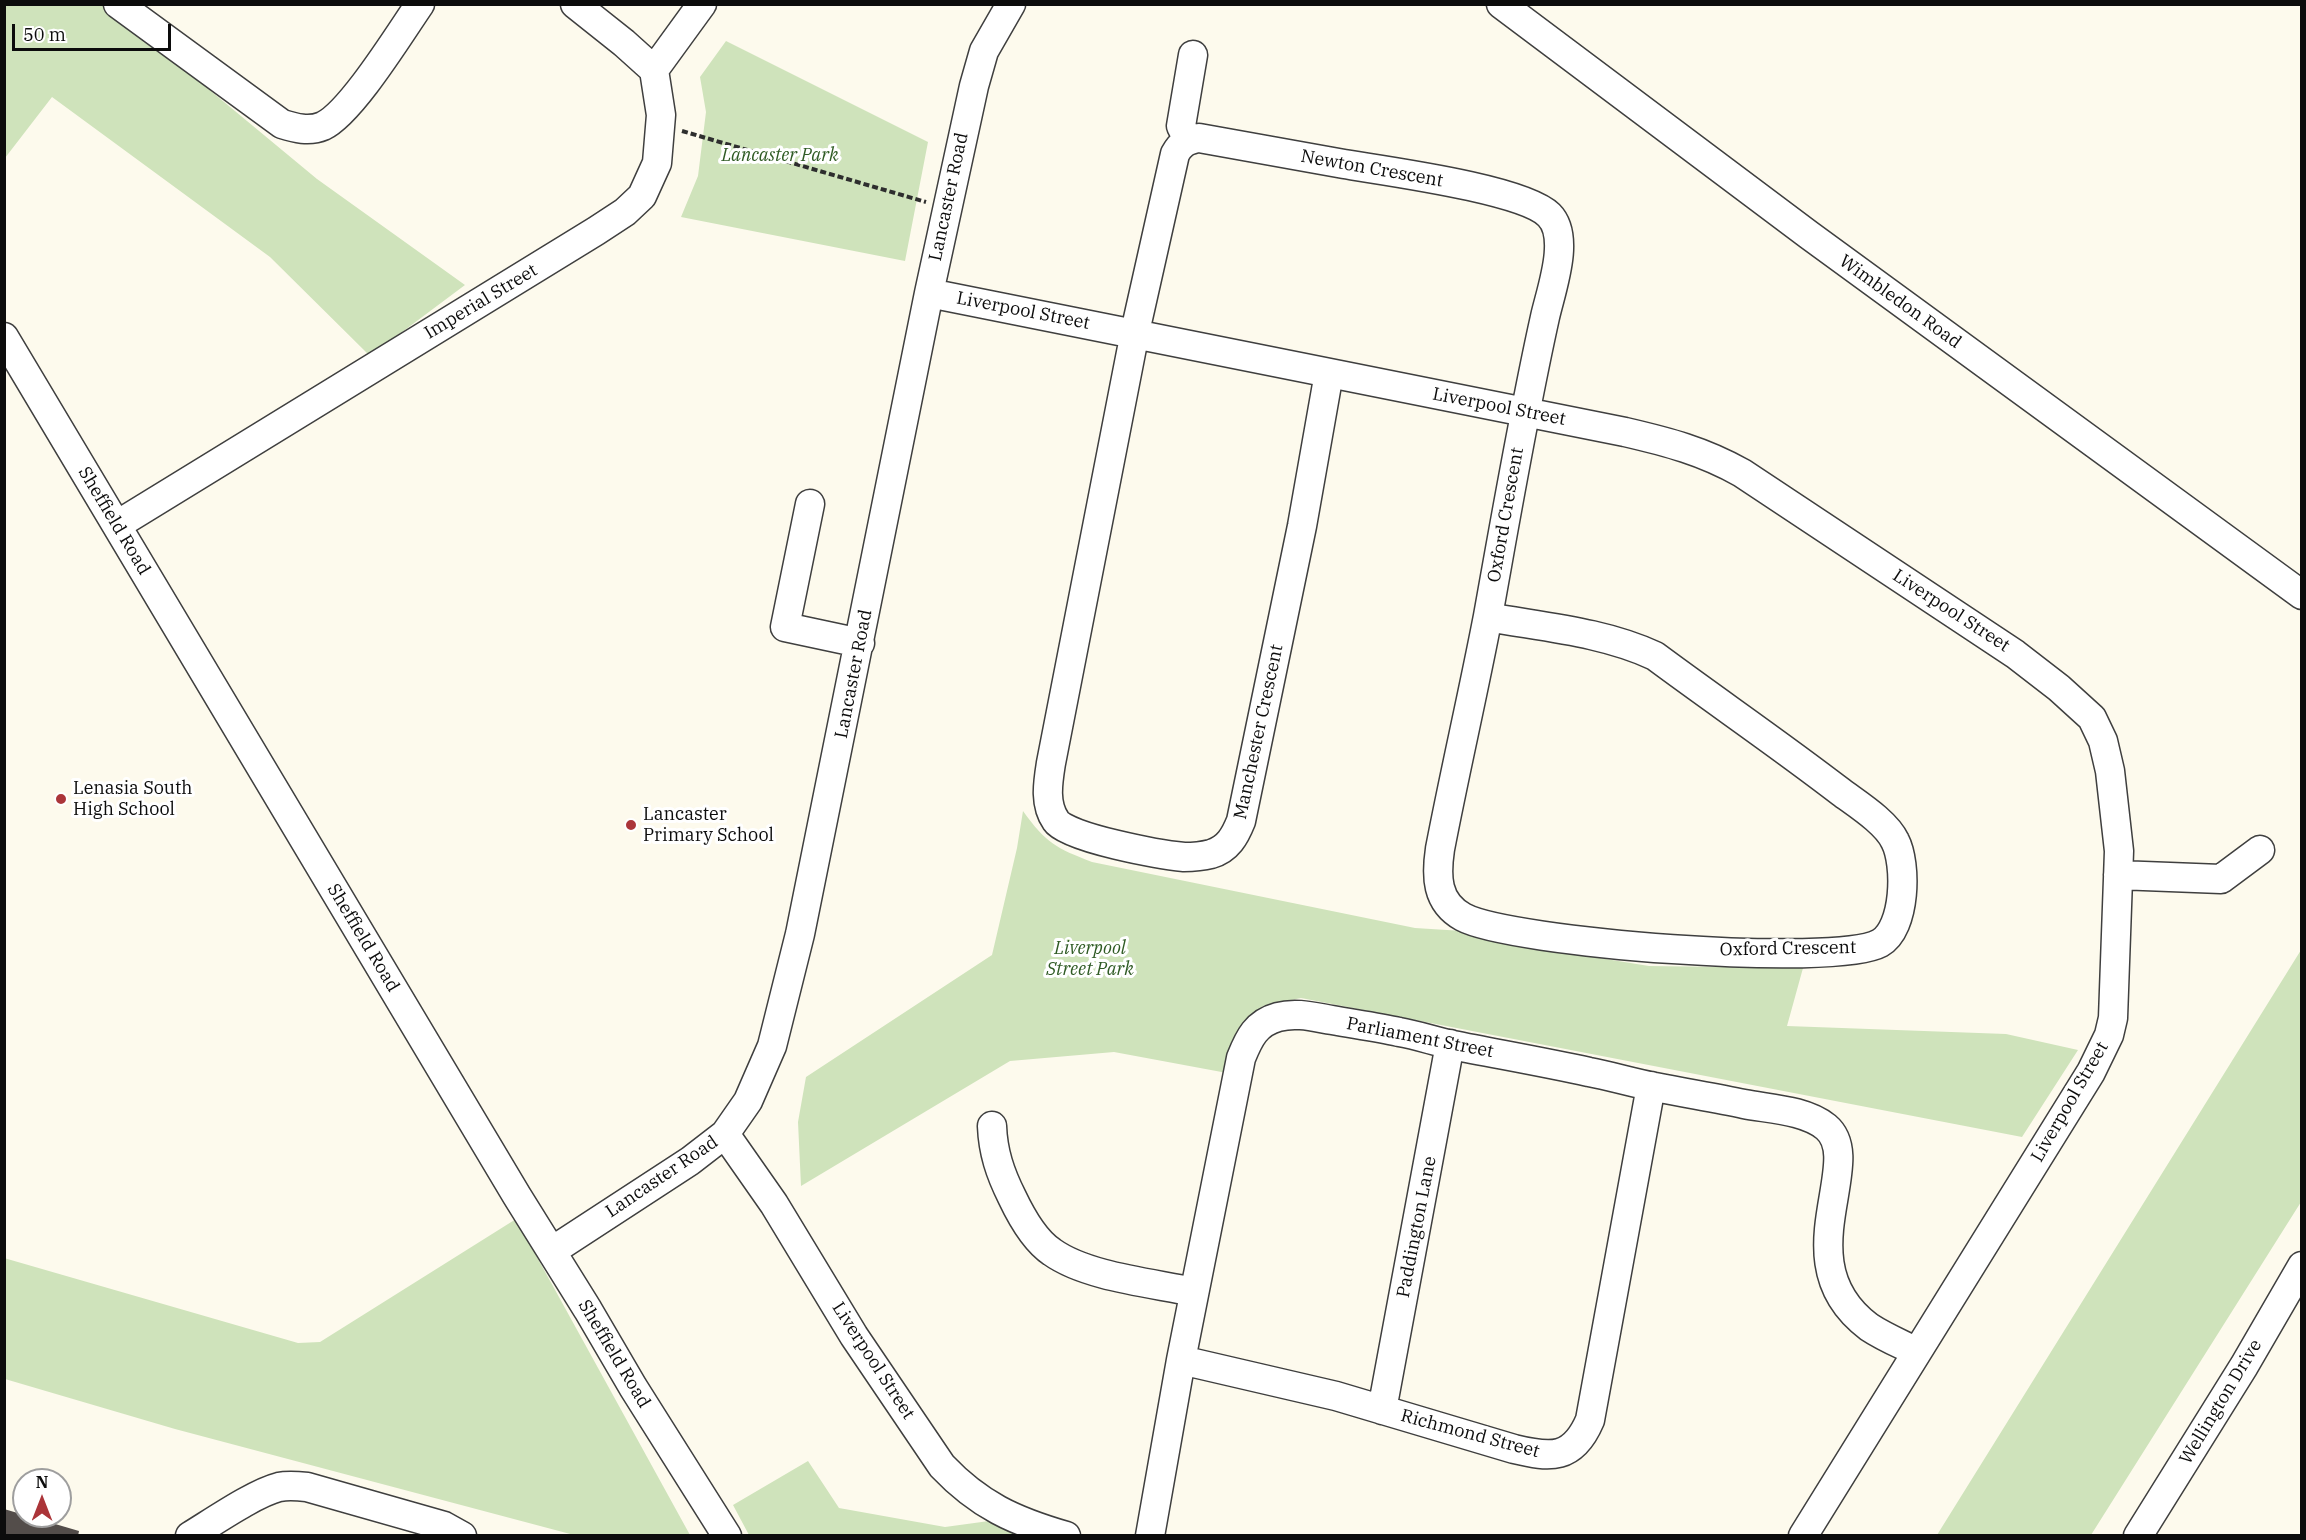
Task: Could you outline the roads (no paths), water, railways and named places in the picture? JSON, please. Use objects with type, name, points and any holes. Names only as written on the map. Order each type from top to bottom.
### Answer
[{"type":"street","points":[[118,4],[282,124],[303,129],[321,127],[337,116],[352,99],[420,4]]},
{"type":"street","points":[[574,4],[654,70],[702,4]]},
{"type":"street","name":"Lancaster Road","points":[[552,1251],[690,1161],[725,1134],[748,1101],[780,1020],[803,923],[929,293],[974,86],[984,51],[1011,4]]},
{"type":"street","name":"Wimbledon Road","points":[[1501,4],[1818,242],[2301,595]]},
{"type":"street","points":[[1135,332],[1175,154],[1180,145],[1188,140],[1181,126],[1192,55]]},
{"type":"street","name":"Imperial Street","points":[[117,525],[625,212],[642,196],[657,163],[661,125],[659,91],[654,70]]},
{"type":"street","name":"Newton Crescent","points":[[1188,140],[1199,138],[1414,176],[1511,197],[1546,212],[1555,221],[1559,232],[1559,247],[1524,413]]},
{"type":"street","name":"Liverpool Street","points":[[929,293],[1135,332],[1689,447],[1715,457],[1742,472],[2015,654],[2059,688],[2092,718],[2103,741],[2110,771],[2116,828],[2118,875],[2113,1018],[2106,1044],[2091,1072],[1803,1536]]},
{"type":"street","name":"Manchester Crescent","points":[[1135,332],[1048,783],[1051,812],[1057,823],[1067,831],[1088,838],[1184,857],[1213,853],[1226,847],[1236,836],[1296,560],[1329,373]]},
{"type":"street","name":"Sheffield Road","points":[[4,337],[511,1185],[633,1387],[727,1536]]},
{"type":"street","name":"Oxford Crescent","points":[[1488,617],[1609,639],[1655,656],[1796,757],[1891,833],[1900,856],[1901,898],[1894,930],[1883,942],[1871,947],[1839,952],[1790,953],[1675,949],[1622,946],[1528,934],[1483,925],[1451,909],[1439,890],[1437,866],[1488,617],[1524,413]]},
{"type":"street","points":[[810,504],[785,627],[860,643]]},
{"type":"street","points":[[2118,875],[2221,879],[2260,850]]},
{"type":"street","name":"Parliament Street","points":[[1150,1536],[1181,1360],[1241,1058],[1249,1037],[1261,1024],[1278,1016],[1296,1014],[1399,1032],[1651,1086],[1801,1115],[1816,1121],[1828,1129],[1836,1141],[1838,1156],[1838,1175],[1827,1243],[1828,1263],[1833,1279],[1847,1304],[1869,1326],[1917,1352]]},
{"type":"street","name":"Paddington Lane","points":[[1382,1410],[1450,1044]]},
{"type":"street","name":"Richmond Street","points":[[1181,1360],[1336,1396],[1541,1455],[1562,1454],[1581,1438],[1590,1420],[1651,1086]]},
{"type":"street","points":[[992,1126],[993,1144],[1000,1172],[1028,1225],[1052,1252],[1098,1272],[1194,1292]]},
{"type":"street","name":"Liverpool Street","points":[[725,1134],[774,1204],[854,1336],[942,1466],[960,1485],[987,1505],[1066,1536]]},
{"type":"street","name":"Wellington Drive","points":[[2138,1536],[2238,1376],[2301,1266]]},
{"type":"street","points":[[190,1536],[262,1494],[278,1487],[294,1485],[307,1486],[444,1526],[462,1536]]},
{"type":"place","name":"Lenasia South High School","points":[[61,799]]},
{"type":"place","name":"Lancaster Primary School","points":[[631,825]]},
{"type":"park label","name":"Lancaster Park","points":[[780,156]]},
{"type":"park label","name":"Liverpool Street Park","points":[[1090,959]]}]
